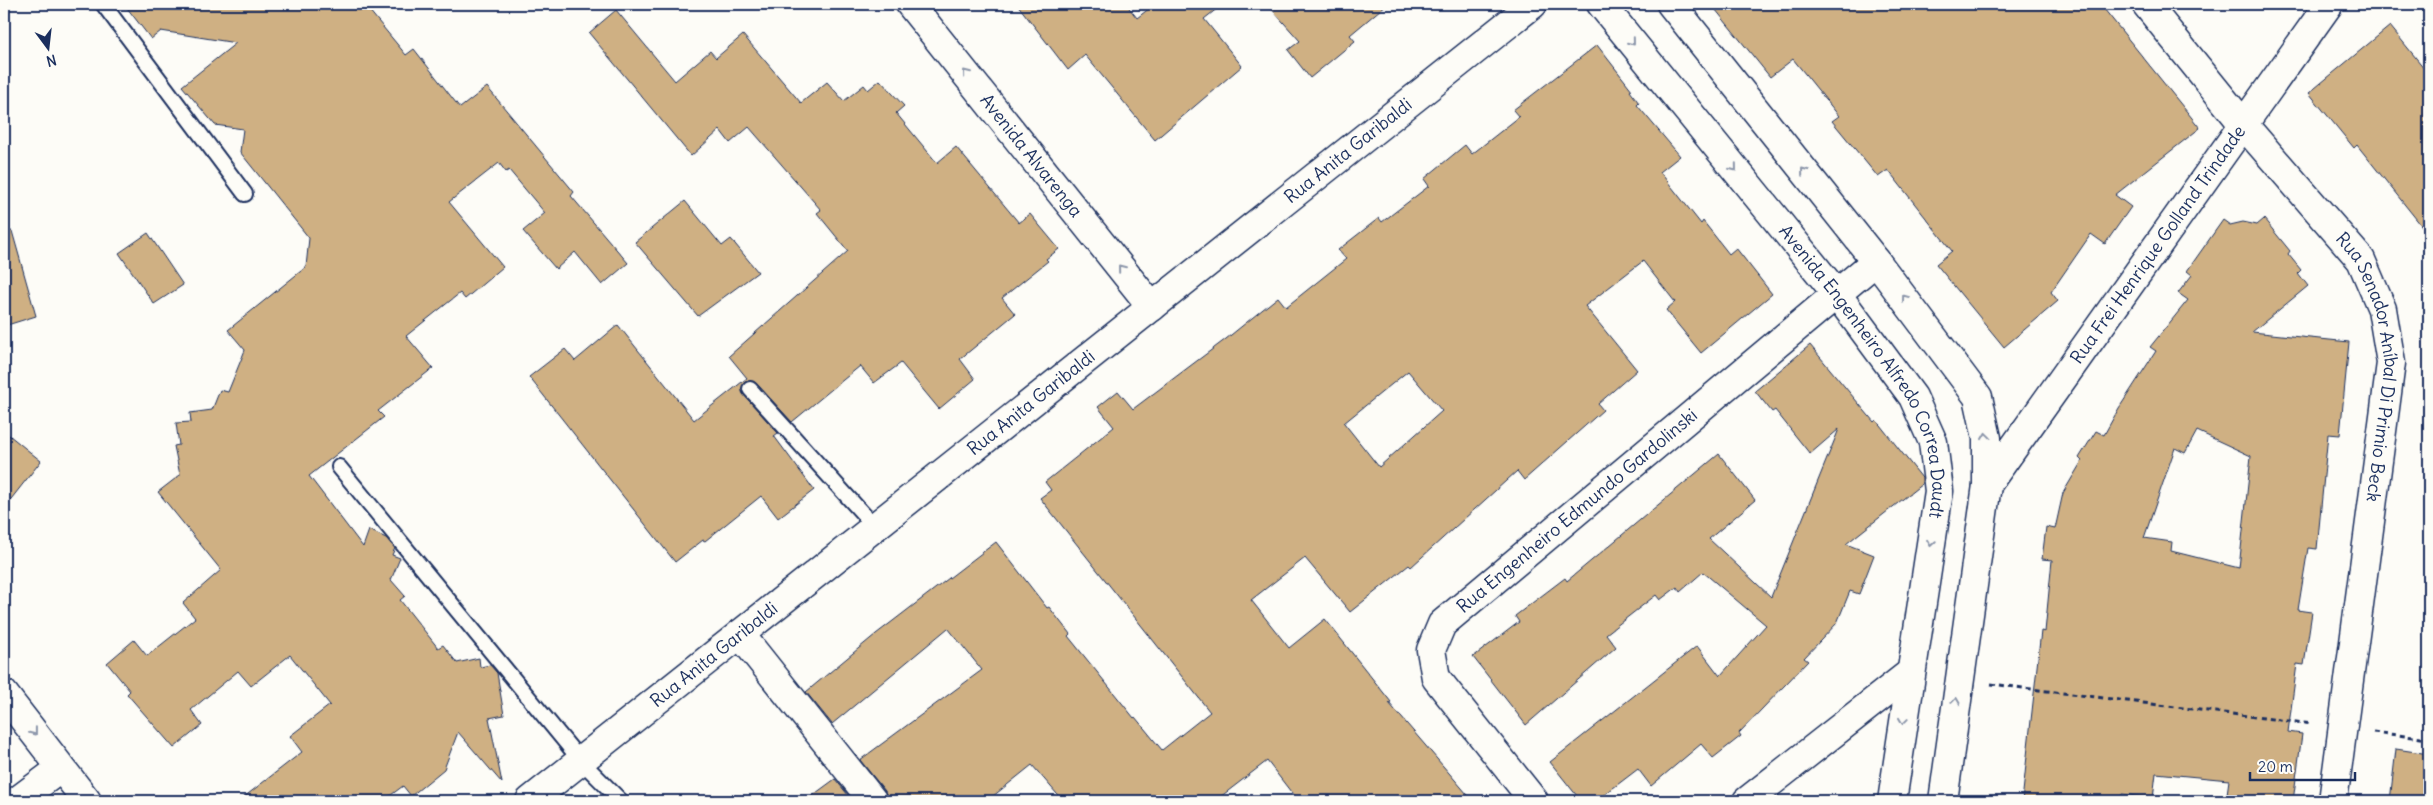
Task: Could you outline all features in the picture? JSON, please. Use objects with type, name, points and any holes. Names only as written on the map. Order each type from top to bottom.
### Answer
[{"type":"street","name":"Avenida Alvarenga","points":[[910,4],[1152,306]]},
{"type":"street","name":"Rua Anita Garibaldi","points":[[530,801],[1532,4]]},
{"type":"street","name":"Avenida Engenheiro Alfredo Correa Daudt","points":[[1601,4],[1836,293],[1913,397],[1933,442],[1939,490],[1892,801]]},
{"type":"street","points":[[1671,4],[1876,261],[1978,397],[1987,438],[1987,485],[1943,801]]},
{"type":"street","name":"Rua Senador Aníbal Di Primio Beck","points":[[2146,4],[2242,124],[2361,260],[2382,309],[2391,363],[2333,801]]},
{"type":"street","name":"Rua Frei Henrique Golland Trindade","points":[[1987,485],[2329,4]]},
{"type":"street","name":"Rua Engenheiro Edmundo Gardolinski","points":[[1534,801],[1436,678],[1431,650],[1442,624],[1876,261]]},
{"type":"street","points":[[740,634],[873,801]]},
{"type":"street","points":[[1747,801],[1910,673]]},
{"type":"street","points":[[4,694],[87,801]]},
{"type":"street","points":[[17,801],[61,768]]},
{"type":"lane","points":[[103,4],[244,194]]},
{"type":"lane","points":[[750,389],[875,527]]},
{"type":"lane","points":[[339,467],[581,761],[621,801]]},
{"type":"path","points":[[1959,680],[2429,740]]},
{"type":"building","points":[[124,4],[364,4],[406,55],[414,49],[460,108],[487,87],[574,192],[571,196],[628,263],[602,285],[575,252],[556,269],[523,231],[545,213],[509,170],[506,172],[499,163],[449,202],[503,267],[465,299],[460,293],[406,336],[433,368],[378,411],[384,417],[309,476],[363,547],[369,530],[386,538],[395,548],[392,555],[400,558],[391,580],[405,596],[400,600],[438,648],[443,645],[457,663],[479,658],[480,667],[490,665],[497,673],[504,715],[489,718],[502,783],[458,732],[444,769],[411,796],[403,786],[383,801],[239,801],[302,752],[290,736],[330,705],[290,655],[251,686],[238,671],[191,710],[202,725],[174,748],[127,694],[130,691],[107,663],[134,640],[147,656],[195,618],[183,603],[221,570],[158,492],[180,475],[174,446],[179,445],[176,423],[191,422],[190,413],[212,410],[220,390],[228,392],[245,350],[228,330],[306,267],[309,238],[240,152],[243,129],[215,125],[182,86],[236,43],[161,31],[151,39]]},
{"type":"building","points":[[1017,4],[1126,4],[1137,18],[1155,4],[1223,4],[1204,19],[1242,66],[1155,140],[1085,55],[1068,70]]},
{"type":"building","points":[[1267,4],[1387,4],[1350,35],[1355,41],[1310,78],[1288,50],[1300,41]]},
{"type":"building","points":[[1711,4],[2100,4],[2200,128],[2115,195],[2131,207],[2105,244],[2091,234],[2051,292],[2058,301],[2004,347],[1936,264],[1952,251],[1888,170],[1878,177],[1832,121],[1839,116],[1793,59],[1770,77]]},
{"type":"building","points":[[616,10],[675,81],[710,51],[716,58],[743,35],[801,103],[827,82],[844,101],[864,85],[868,90],[880,80],[904,106],[896,113],[937,163],[956,147],[1019,223],[1030,214],[1059,249],[1046,259],[1048,261],[1002,298],[1015,314],[960,359],[975,379],[939,409],[901,363],[874,383],[860,366],[792,422],[756,383],[752,381],[745,382],[742,387],[743,394],[778,433],[774,436],[814,490],[778,518],[761,496],[705,541],[703,540],[675,562],[529,377],[565,349],[575,361],[618,325],[694,420],[747,378],[729,356],[848,251],[817,213],[821,210],[749,127],[730,143],[720,130],[691,156],[589,33]]},
{"type":"building","points":[[2390,26],[2429,74],[2429,235],[2357,145],[2354,148],[2309,93]]},
{"type":"building","points":[[1597,45],[1632,90],[1630,91],[1639,103],[1637,105],[1680,156],[1660,172],[1701,224],[1703,221],[1729,254],[1736,248],[1772,294],[1701,353],[1666,310],[1675,302],[1643,261],[1585,306],[1637,370],[1598,404],[1603,410],[1524,480],[1517,471],[1411,567],[1409,565],[1350,612],[1305,558],[1251,600],[1289,648],[1325,619],[1391,702],[1389,703],[1473,801],[1298,801],[1267,761],[1215,801],[1063,801],[1032,765],[987,801],[888,801],[885,791],[860,760],[982,670],[948,628],[832,724],[806,692],[876,634],[996,542],[1047,608],[1049,607],[1070,634],[1068,636],[1162,750],[1210,712],[1040,498],[1051,490],[1045,482],[1114,427],[1098,407],[1118,391],[1133,409],[1278,297],[1286,307],[1346,259],[1338,250],[1379,218],[1382,222],[1429,186],[1424,179],[1465,145],[1472,154],[1519,117],[1513,110]],"holes":[[[1408,371],[1442,411],[1379,467],[1344,423]]]},
{"type":"building","points":[[685,201],[722,246],[731,239],[758,272],[698,316],[635,242]]},
{"type":"building","points":[[2264,219],[2290,251],[2288,254],[2301,270],[2298,273],[2308,286],[2252,332],[2349,342],[2340,435],[2328,434],[2317,549],[2308,548],[2298,610],[2312,612],[2304,665],[2297,664],[2288,732],[2302,734],[2293,801],[2226,801],[2229,780],[2156,773],[2153,798],[2122,794],[2121,801],[2022,801],[2041,631],[2045,632],[2052,560],[2042,559],[2046,527],[2055,529],[2063,493],[2082,461],[2079,458],[2096,431],[2104,435],[2156,351],[2150,347],[2188,300],[2178,293],[2192,275],[2187,271],[2223,220],[2230,225],[2243,222],[2257,225]],"holes":[[[2197,431],[2251,456],[2239,568],[2171,551],[2172,542],[2144,538],[2175,448],[2185,453]]]},
{"type":"building","points":[[12,231],[36,316],[4,326],[4,232]]},
{"type":"building","points":[[148,233],[183,285],[154,304],[119,253]]},
{"type":"building","points":[[1810,345],[1874,422],[1876,420],[1922,478],[1922,484],[1846,544],[1874,555],[1859,594],[1850,591],[1837,623],[1804,658],[1808,661],[1739,733],[1741,736],[1713,758],[1701,744],[1651,786],[1638,769],[1596,801],[1581,801],[1550,762],[1697,646],[1720,676],[1766,625],[1703,572],[1680,592],[1677,587],[1660,600],[1656,595],[1606,634],[1616,647],[1526,725],[1473,657],[1519,622],[1515,616],[1565,578],[1567,581],[1719,454],[1755,500],[1709,539],[1771,597],[1839,429],[1810,454],[1775,410],[1772,412],[1755,391]]},
{"type":"building","points":[[4,431],[41,461],[4,508]]},
{"type":"building","points":[[2396,749],[2429,754],[2429,801],[2390,801]]},
{"type":"building","points":[[835,779],[853,801],[805,801]]}]
